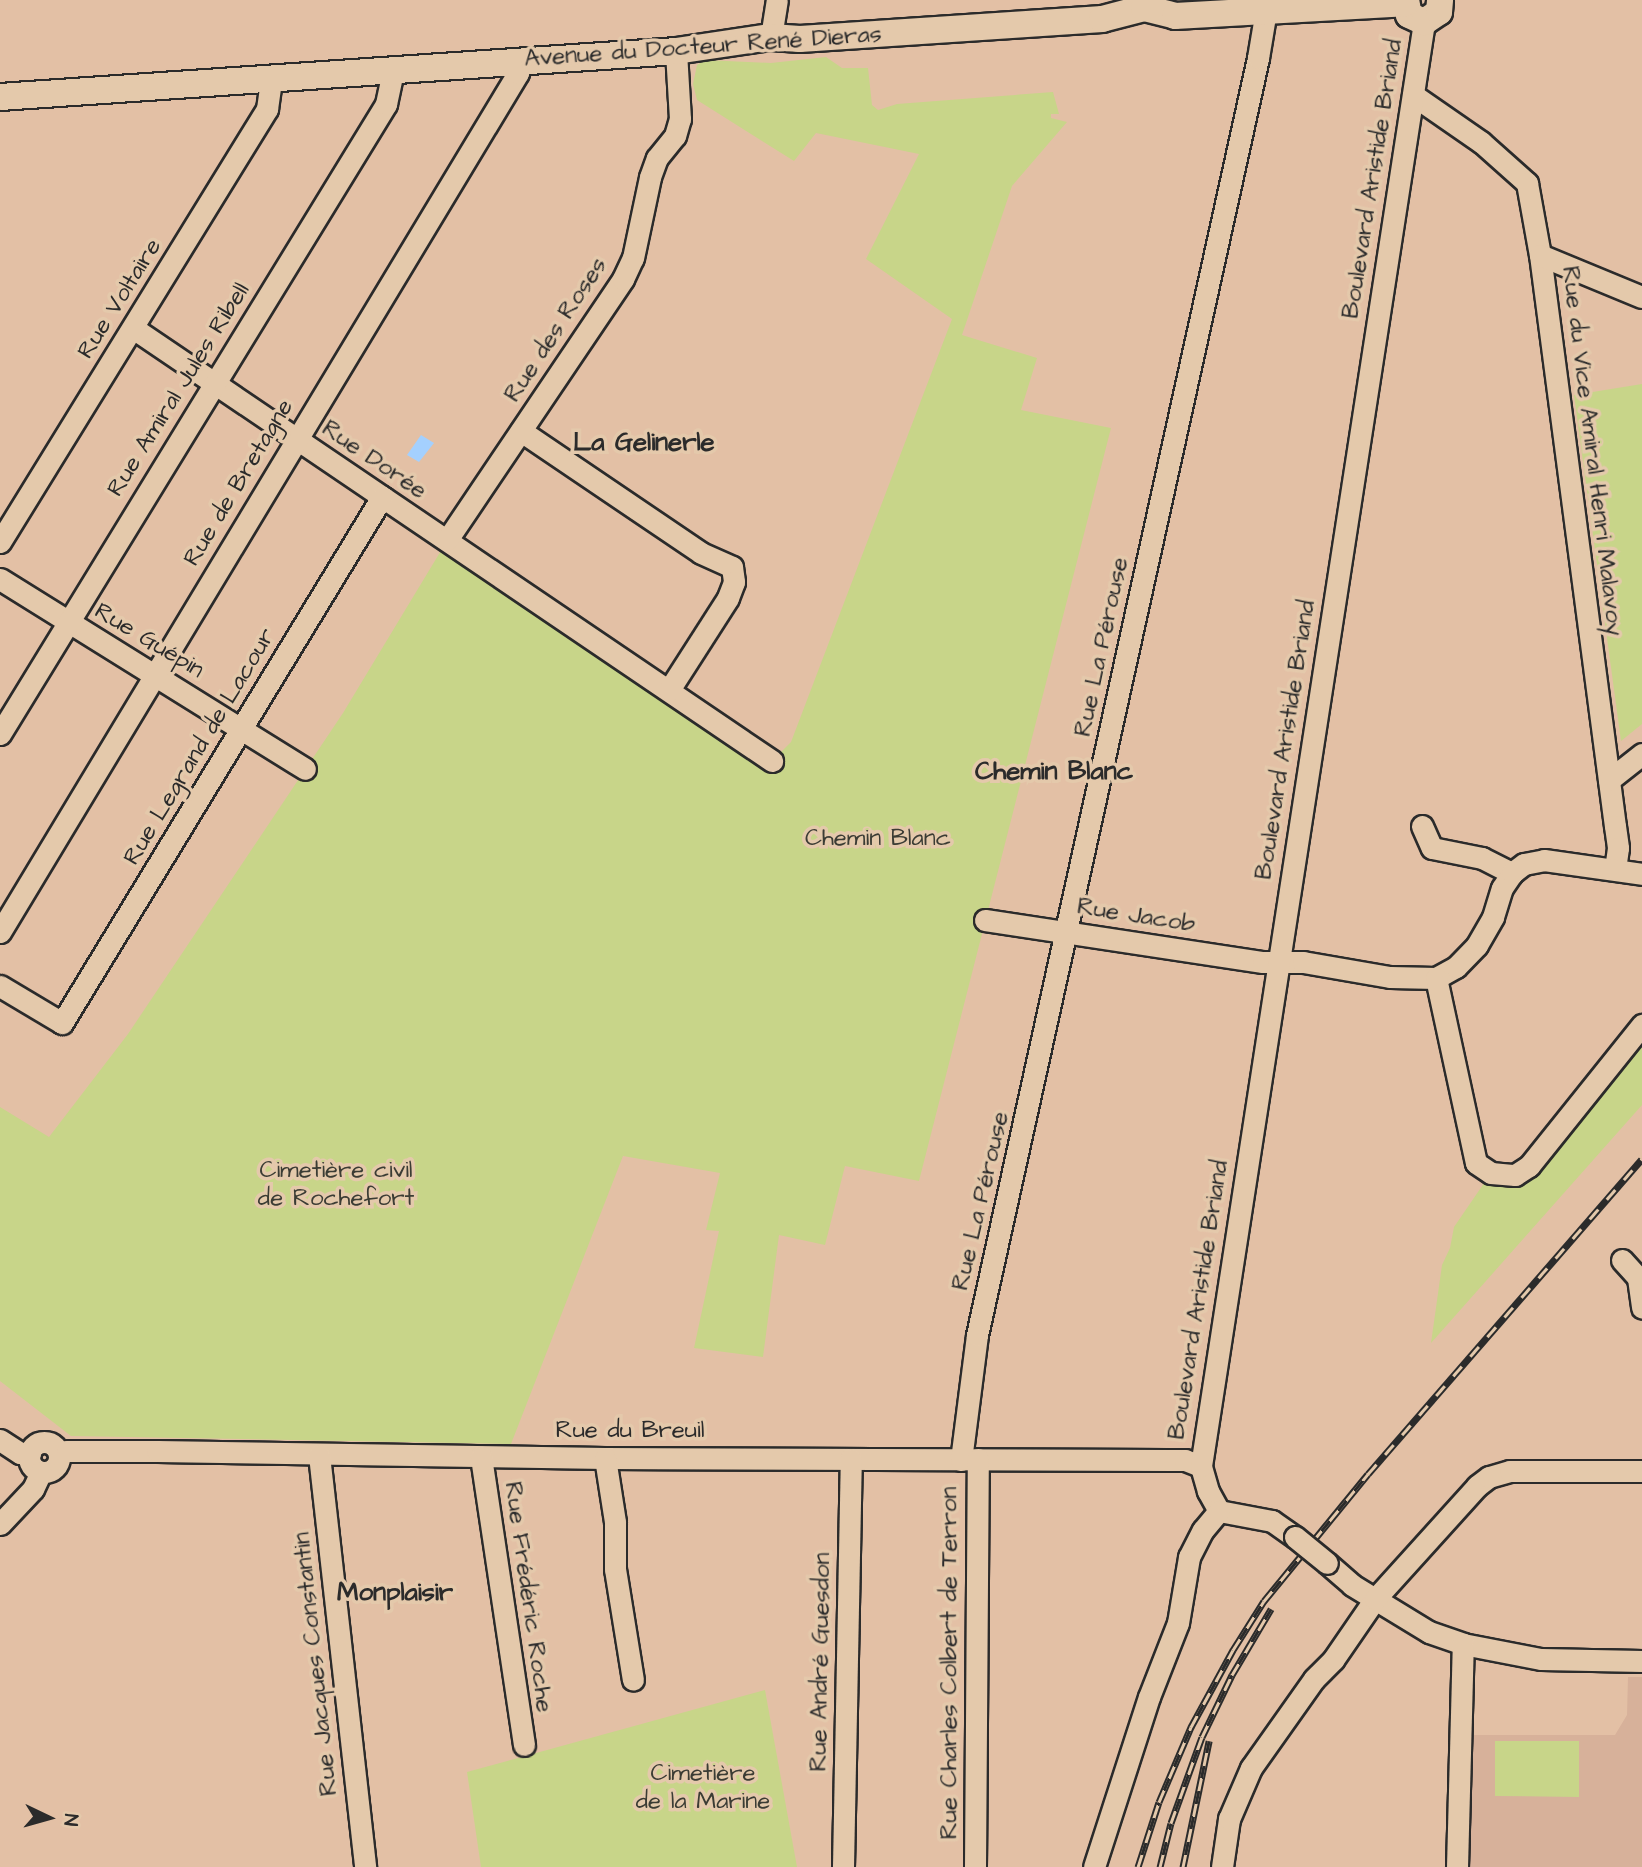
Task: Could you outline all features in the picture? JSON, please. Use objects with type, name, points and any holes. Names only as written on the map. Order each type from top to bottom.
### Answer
[{"type":"main road","name":"Avenue du Docteur René Dieras","points":[[0,97],[676,51],[771,37],[800,39],[1101,19],[1144,4],[1175,16],[1423,5],[1446,0]]},
{"type":"street","points":[[771,37],[777,0]]},
{"type":"street","name":"Boulevard Aristide Briand","points":[[1201,1466],[1413,95],[1423,5]]},
{"type":"street","name":"Rue La Pérouse","points":[[969,1460],[977,1335],[1068,932],[1266,10]]},
{"type":"street","name":"Rue des Roses","points":[[447,540],[624,279],[633,258],[650,177],[657,158],[675,136],[680,119],[676,51]]},
{"type":"street","name":"Rue de Bretagne","points":[[0,932],[518,73],[521,61]]},
{"type":"street","name":"Rue Amiral Jules Ribell","points":[[0,734],[386,104],[393,70]]},
{"type":"street","name":"Rue Voltaire","points":[[0,541],[267,109],[271,79]]},
{"type":"street","name":"Rue du Vice Amiral Henri Malavoy","points":[[1413,95],[1481,142],[1527,183],[1540,256],[1618,848],[1615,869]]},
{"type":"street","points":[[1540,256],[1642,297]]},
{"type":"street","name":"Rue Dorée","points":[[134,328],[772,761]]},
{"type":"street","points":[[521,431],[701,553],[732,567],[734,582],[725,604],[669,691]]},
{"type":"street","name":"Rue Legrand de Lacour","points":[[0,986],[62,1023],[382,496]]},
{"type":"street","name":"Rue Guépin","points":[[0,579],[305,769]]},
{"type":"street","points":[[1609,780],[1642,754]]},
{"type":"street","points":[[1422,827],[1432,848],[1482,858],[1512,873]]},
{"type":"street","points":[[1642,874],[1544,860],[1524,864],[1512,873],[1502,888],[1493,917],[1477,945],[1456,967],[1436,978],[1476,1163],[1491,1173],[1515,1175],[1529,1166],[1642,1025]]},
{"type":"street","name":"Rue Jacob","points":[[985,920],[1263,962],[1278,960],[1390,976],[1436,978]]},
{"type":"street","points":[[1622,1260],[1638,1278],[1642,1308]]},
{"type":"street","points":[[0,1440],[36,1463],[33,1489],[0,1524]]},
{"type":"street","name":"Rue du Breuil","points":[[36,1463],[36,1445],[47,1443],[58,1455],[67,1451],[157,1451],[481,1457],[1185,1460],[1201,1466]]},
{"type":"street","name":"Rue Jacques Constantin","points":[[319,1455],[365,1867]]},
{"type":"street","name":"Rue Frédéric Roche","points":[[481,1457],[524,1745]]},
{"type":"street","points":[[605,1458],[615,1522],[615,1569],[633,1680]]},
{"type":"street","name":"Rue André Guesdon","points":[[844,1867],[851,1459]]},
{"type":"street","name":"Rue Charles Colbert de Terron","points":[[969,1460],[975,1867]]},
{"type":"street","points":[[1201,1466],[1208,1491],[1219,1511]]},
{"type":"street","points":[[1222,1867],[1229,1819],[1251,1768],[1314,1679],[1333,1660],[1375,1599],[1477,1486],[1489,1477],[1510,1471],[1642,1471]]},
{"type":"street","points":[[1219,1511],[1272,1521],[1352,1585],[1429,1632],[1463,1644],[1541,1659],[1642,1661]]},
{"type":"street","points":[[1094,1867],[1149,1697],[1178,1623],[1189,1557],[1203,1530],[1219,1511]]},
{"type":"street","points":[[1457,1867],[1463,1644]]},
{"type":"shaded area","points":[[1628,1677],[1642,1677],[1642,1867],[1470,1867],[1470,1735],[1615,1735],[1627,1715]]},
{"type":"green space","name":"Cimetière civil de Rochefort","points":[[826,57],[842,68],[868,68],[872,105],[878,110],[897,104],[1053,92],[1059,114],[1051,114],[1051,118],[1067,122],[1012,186],[962,335],[1037,358],[1021,410],[1111,428],[919,1181],[845,1166],[825,1245],[779,1235],[763,1357],[694,1348],[719,1231],[706,1230],[720,1173],[623,1156],[511,1444],[71,1436],[0,1381],[0,1107],[49,1137],[128,1034],[343,713],[442,549],[772,761],[791,742],[952,319],[866,259],[919,154],[816,133],[794,161],[697,100],[693,84],[697,65],[705,60],[771,63]]},
{"type":"green space","points":[[1642,384],[1642,724],[1621,741],[1574,395]]},
{"type":"green space","points":[[1642,1025],[1642,1105],[1431,1343],[1442,1265],[1450,1248],[1454,1227],[1491,1173],[1515,1175]]},
{"type":"green space","name":"Cimetière de la Marine","points":[[765,1690],[797,1867],[481,1867],[467,1772]]},
{"type":"green space","points":[[1495,1741],[1579,1741],[1579,1797],[1495,1796]]},
{"type":"water","points":[[421,435],[434,443],[419,462],[407,455]]},
{"type":"railway","points":[[1138,1867],[1159,1802],[1191,1727],[1233,1650],[1264,1601],[1368,1474],[1642,1159]]},
{"type":"railway","points":[[1160,1867],[1171,1823],[1202,1737],[1232,1675],[1271,1609]]},
{"type":"railway","points":[[1183,1867],[1209,1741]]},
{"type":"district","name":"La Gelinerle","points":[[644,443]]},
{"type":"district","name":"Chemin Blanc","points":[[1054,772]]},
{"type":"district","name":"Monplaisir","points":[[395,1593]]}]
